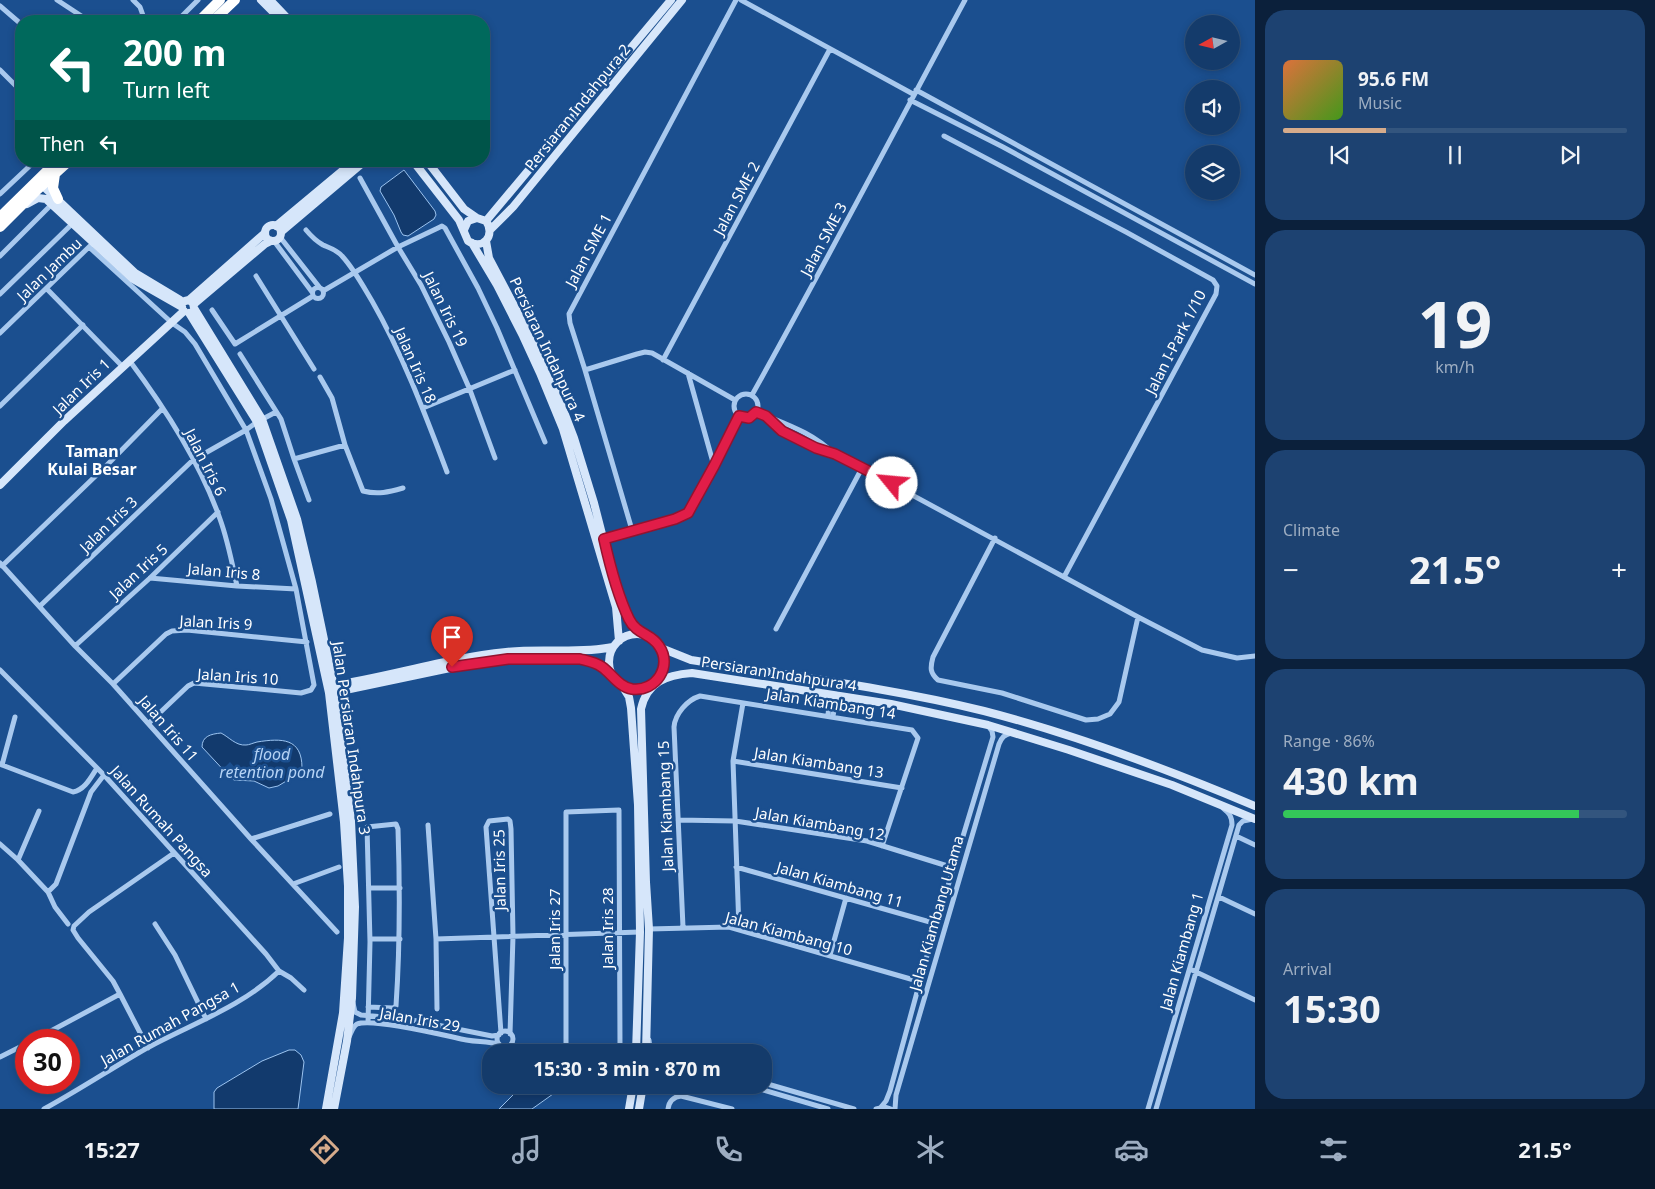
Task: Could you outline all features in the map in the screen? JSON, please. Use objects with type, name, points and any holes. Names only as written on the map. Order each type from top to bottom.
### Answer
[{"type":"highway","points":[[205,15],[220,0]]},
{"type":"highway","points":[[220,15],[235,1]]},
{"type":"highway","points":[[0,227],[52,167]]},
{"type":"highway","points":[[0,217],[37,185],[55,174],[62,167]]},
{"type":"highway","points":[[55,174],[53,188],[55,202]]},
{"type":"main road","points":[[261,0],[276,15]]},
{"type":"main road","points":[[270,0],[284,15]]},
{"type":"main road","name":"Persiaran Indahpura 2","points":[[486,221],[670,0]]},
{"type":"main road","name":"Persiaran Indahpura 2","points":[[490,230],[513,207],[682,0]]},
{"type":"main road","points":[[265,233],[267,238],[276,235],[348,167]]},
{"type":"main road","points":[[188,306],[358,167]]},
{"type":"main road","points":[[418,167],[459,220],[466,238],[472,244],[486,241],[490,230],[486,221],[464,210],[432,167]]},
{"type":"main road","points":[[37,185],[135,273],[188,306]]},
{"type":"main road","points":[[14,213],[38,198],[55,202],[91,245],[133,279],[188,306]]},
{"type":"main road","points":[[464,230],[468,222],[477,218]]},
{"type":"main road","points":[[188,306],[265,233],[268,227],[276,235]]},
{"type":"main road","name":"Persiaran Indahpura 4","points":[[486,241],[489,258],[554,386],[574,438],[611,569],[626,613],[633,626],[645,635]]},
{"type":"main road","name":"Persiaran Indahpura 4","points":[[472,244],[497,285],[523,336],[560,421],[616,607],[616,644]]},
{"type":"main road","name":"Jalan Iris 1","points":[[0,485],[125,363],[172,323],[188,306]]},
{"type":"main road","name":"Jalan Persiaran Indahpura 3","points":[[188,306],[260,421],[297,519],[312,582],[331,690],[351,821],[353,850],[355,907],[352,998],[347,1041],[334,1109]]},
{"type":"main road","points":[[331,690],[415,668],[507,652],[592,651],[616,644],[626,636],[636,634],[645,635],[656,642],[664,656],[664,666],[661,675],[643,699],[641,715],[649,929],[646,1044]]},
{"type":"main road","points":[[616,644],[610,655],[609,663],[611,671],[629,697],[638,805],[640,932],[636,1044]]},
{"type":"main road","points":[[661,648],[691,660],[892,691],[984,711],[1124,754],[1255,806]]},
{"type":"main road","points":[[331,690],[469,664],[508,659],[580,659],[601,666],[629,688],[647,688],[655,682]]},
{"type":"main road","name":"Persiaran Indahpura 4","points":[[655,682],[678,674],[692,673],[924,710],[988,725],[1172,785],[1254,819]]},
{"type":"main road","name":"Jalan Persiaran Indahpura 3","points":[[326,1109],[343,1013],[348,938],[348,886],[344,822],[331,690]]},
{"type":"main road","points":[[628,1109],[630,1094]]},
{"type":"main road","points":[[639,1109],[642,1094]]},
{"type":"street","points":[[57,0],[80,15]]},
{"type":"street","points":[[134,0],[143,15]]},
{"type":"street","points":[[182,15],[198,0]]},
{"type":"street","name":"Jalan SME 1","points":[[632,530],[570,323],[569,314],[736,0]]},
{"type":"street","points":[[741,0],[1255,275]]},
{"type":"street","name":"Jalan SME 3","points":[[752,395],[827,261],[964,0]]},
{"type":"street","points":[[0,6],[15,19]]},
{"type":"street","name":"Jalan SME 2","points":[[663,360],[830,49]]},
{"type":"street","points":[[0,70],[15,85]]},
{"type":"street","points":[[910,100],[1004,147],[1255,284]]},
{"type":"street","name":"Jalan I-Park 1/10","points":[[944,136],[1213,280],[1216,286],[1216,294],[1064,578]]},
{"type":"street","points":[[0,194],[29,167]]},
{"type":"street","name":"Jalan Iris 19","points":[[360,178],[421,285],[470,390],[495,458]]},
{"type":"street","points":[[0,256],[55,202]]},
{"type":"street","points":[[0,294],[73,224]]},
{"type":"street","points":[[212,310],[236,344],[312,294],[316,288],[321,290],[398,247],[442,226],[445,228],[478,288],[516,370],[545,442]]},
{"type":"street","name":"Jalan Iris 18","points":[[306,230],[315,239],[342,256],[381,317],[423,408],[447,472]]},
{"type":"street","points":[[276,235],[304,267],[321,290],[323,296],[315,299],[276,235]]},
{"type":"street","points":[[91,245],[172,323],[185,332],[195,344],[246,430],[271,499],[296,589],[307,642]]},
{"type":"street","name":"Jalan Jambu","points":[[0,333],[91,245]]},
{"type":"street","points":[[256,276],[314,369]]},
{"type":"street","name":"Jalan Iris 6","points":[[47,289],[149,387],[179,434],[206,484],[218,512],[228,546],[236,586]]},
{"type":"street","points":[[0,406],[83,325]]},
{"type":"street","points":[[195,344],[208,336]]},
{"type":"street","points":[[585,370],[645,352],[652,353],[735,400]]},
{"type":"street","points":[[240,354],[276,412],[286,433],[309,500]]},
{"type":"street","points":[[423,408],[516,370]]},
{"type":"street","points":[[688,373],[714,466]]},
{"type":"street","points":[[320,377],[332,398],[345,445],[364,491],[372,494],[382,494],[403,488]]},
{"type":"street","points":[[742,394],[752,395],[758,403],[756,412],[749,418],[739,416],[735,412],[735,400],[742,394]]},
{"type":"street","points":[[1,564],[107,466],[162,410]]},
{"type":"street","name":"Jalan Iris 3","points":[[40,606],[192,460],[276,412]]},
{"type":"street","points":[[756,412],[811,435],[835,454]]},
{"type":"street","points":[[604,539],[675,519],[688,513],[739,416]]},
{"type":"street","points":[[766,416],[782,431],[862,468],[995,538],[1064,578],[1202,650],[1237,658],[1255,656]]},
{"type":"street","points":[[294,459],[345,445]]},
{"type":"street","points":[[776,629],[862,468]]},
{"type":"street","name":"Jalan Iris 5","points":[[75,646],[150,578],[218,512]]},
{"type":"street","points":[[995,538],[933,657],[930,666],[932,675],[938,680],[1002,693],[1086,720],[1098,719],[1110,714],[1119,702],[1138,617]]},
{"type":"street","name":"Jalan Iris 11","points":[[1,564],[75,646],[113,684],[337,932]]},
{"type":"street","name":"Jalan Iris 8","points":[[150,578],[236,586],[296,589]]},
{"type":"street","name":"Jalan Iris 9","points":[[113,684],[166,634],[172,632],[188,630],[307,642]]},
{"type":"street","name":"Jalan Iris 10","points":[[149,724],[184,690],[194,683],[301,693],[311,690],[314,685],[307,642]]},
{"type":"street","name":"Jalan Rumah Pangsa","points":[[0,670],[104,775],[266,954],[279,971],[291,978],[304,990]]},
{"type":"street","points":[[812,692],[828,702],[830,716]]},
{"type":"street","name":"Jalan Kiambang 14","points":[[700,696],[912,730],[918,738],[882,846]]},
{"type":"street","name":"Jalan Kiambang 15","points":[[682,927],[675,720],[677,714],[694,698],[700,696]]},
{"type":"street","points":[[830,716],[837,703],[860,699]]},
{"type":"street","name":"Jalan Kiambang 14","points":[[738,929],[733,761],[743,703]]},
{"type":"street","points":[[15,717],[1,765],[73,792],[77,792],[84,787],[97,768]]},
{"type":"street","name":"Jalan Kiambang Utama","points":[[879,1108],[890,1091],[937,924],[993,737],[988,725]]},
{"type":"street","name":"Jalan Kiambang Utama","points":[[896,1109],[896,1094],[1001,737],[1005,734],[1014,733]]},
{"type":"street","name":"Jalan Kiambang 13","points":[[733,761],[902,788]]},
{"type":"street","points":[[48,892],[56,884],[91,792],[104,775]]},
{"type":"street","name":"Jalan Kiambang 1","points":[[1148,1109],[1232,825],[1230,813],[1219,804]]},
{"type":"street","name":"Jalan Iris 27","points":[[566,1044],[566,812],[619,810]]},
{"type":"street","name":"Jalan Iris 28","points":[[619,810],[620,1044]]},
{"type":"street","points":[[18,860],[39,811]]},
{"type":"street","points":[[251,839],[330,814]]},
{"type":"street","name":"Jalan Iris 25","points":[[500,1034],[486,827],[489,821],[508,819],[511,829],[513,936],[510,1034]]},
{"type":"street","name":"Jalan Kiambang 1","points":[[1156,1109],[1236,836],[1243,821],[1254,819]]},
{"type":"street","name":"Jalan Kiambang 12","points":[[678,820],[735,821],[866,841],[954,868]]},
{"type":"street","points":[[368,1007],[393,1008],[396,1006],[400,939],[398,829],[396,824],[367,827],[370,939],[368,1007],[368,1023]]},
{"type":"street","points":[[428,824],[436,939],[436,1009]]},
{"type":"street","points":[[1236,836],[1255,845]]},
{"type":"street","points":[[0,844],[48,892],[55,907],[68,924]]},
{"type":"street","points":[[148,1048],[112,981],[73,930],[74,926],[89,912],[174,853]]},
{"type":"street","points":[[293,884],[339,867]]},
{"type":"street","name":"Jalan Kiambang 11","points":[[736,867],[937,924]]},
{"type":"street","points":[[369,888],[400,888]]},
{"type":"street","points":[[1219,897],[1255,914]]},
{"type":"street","points":[[830,955],[846,898]]},
{"type":"street","points":[[155,924],[176,955],[206,1019]]},
{"type":"street","name":"Jalan Kiambang 10","points":[[649,929],[712,926],[738,929],[921,982]]},
{"type":"street","points":[[436,939],[640,932]]},
{"type":"street","points":[[370,939],[400,939]]},
{"type":"street","points":[[1189,969],[1255,1000]]},
{"type":"street","name":"Jalan Rumah Pangsa 1","points":[[44,1109],[148,1048],[206,1019],[255,991],[279,971]]},
{"type":"street","points":[[55,1029],[120,994]]},
{"type":"street","name":"Jalan Iris 29","points":[[352,998],[355,1012],[358,1014],[407,1019],[492,1036],[500,1034]]},
{"type":"street","points":[[499,1007],[510,1007]]},
{"type":"street","name":"Jalan Iris 29","points":[[347,1041],[354,1026],[368,1023],[406,1027],[457,1038],[499,1044]]},
{"type":"street","points":[[646,1028],[649,1044]]},
{"type":"street","points":[[499,1044],[497,1038],[505,1032],[510,1034],[511,1044]]},
{"type":"street","points":[[0,1057],[15,1050]]},
{"type":"street","points":[[772,1085],[854,1109]]},
{"type":"street","points":[[772,1093],[828,1109]]},
{"type":"street","points":[[668,1109],[671,1100],[681,1096],[732,1109]]},
{"type":"street","points":[[879,1108],[891,1109]]},
{"type":"water","points":[[404,170],[435,211],[436,215],[434,219],[408,236],[403,235],[401,232],[394,215],[380,191],[381,187]]},
{"type":"water","name":"flood retention pond","points":[[221,733],[242,745],[275,740],[289,742],[298,751],[302,768],[298,774],[278,786],[269,788],[254,781],[234,780],[202,747],[205,738]]},
{"type":"water","points":[[289,1050],[295,1050],[301,1055],[304,1062],[298,1109],[214,1109],[214,1092],[217,1088],[262,1061]]},
{"type":"water","points":[[514,1094],[553,1094],[532,1109],[499,1109]]},
{"type":"pier","points":[[230,762],[237,770],[230,777],[227,775],[225,777],[226,770],[224,768]]},
{"type":"district","name":"Taman Kulai Besar","points":[[92,460]]},
{"type":"route","points":[[452,667],[508,659],[580,659],[601,666],[621,684],[629,688],[647,688],[655,682],[661,675],[664,666],[664,656],[656,642],[633,626],[626,613],[611,569],[604,539],[675,519],[688,513],[739,416],[749,418],[756,412],[766,416],[782,431],[825,452],[835,454],[892,483]]}]
